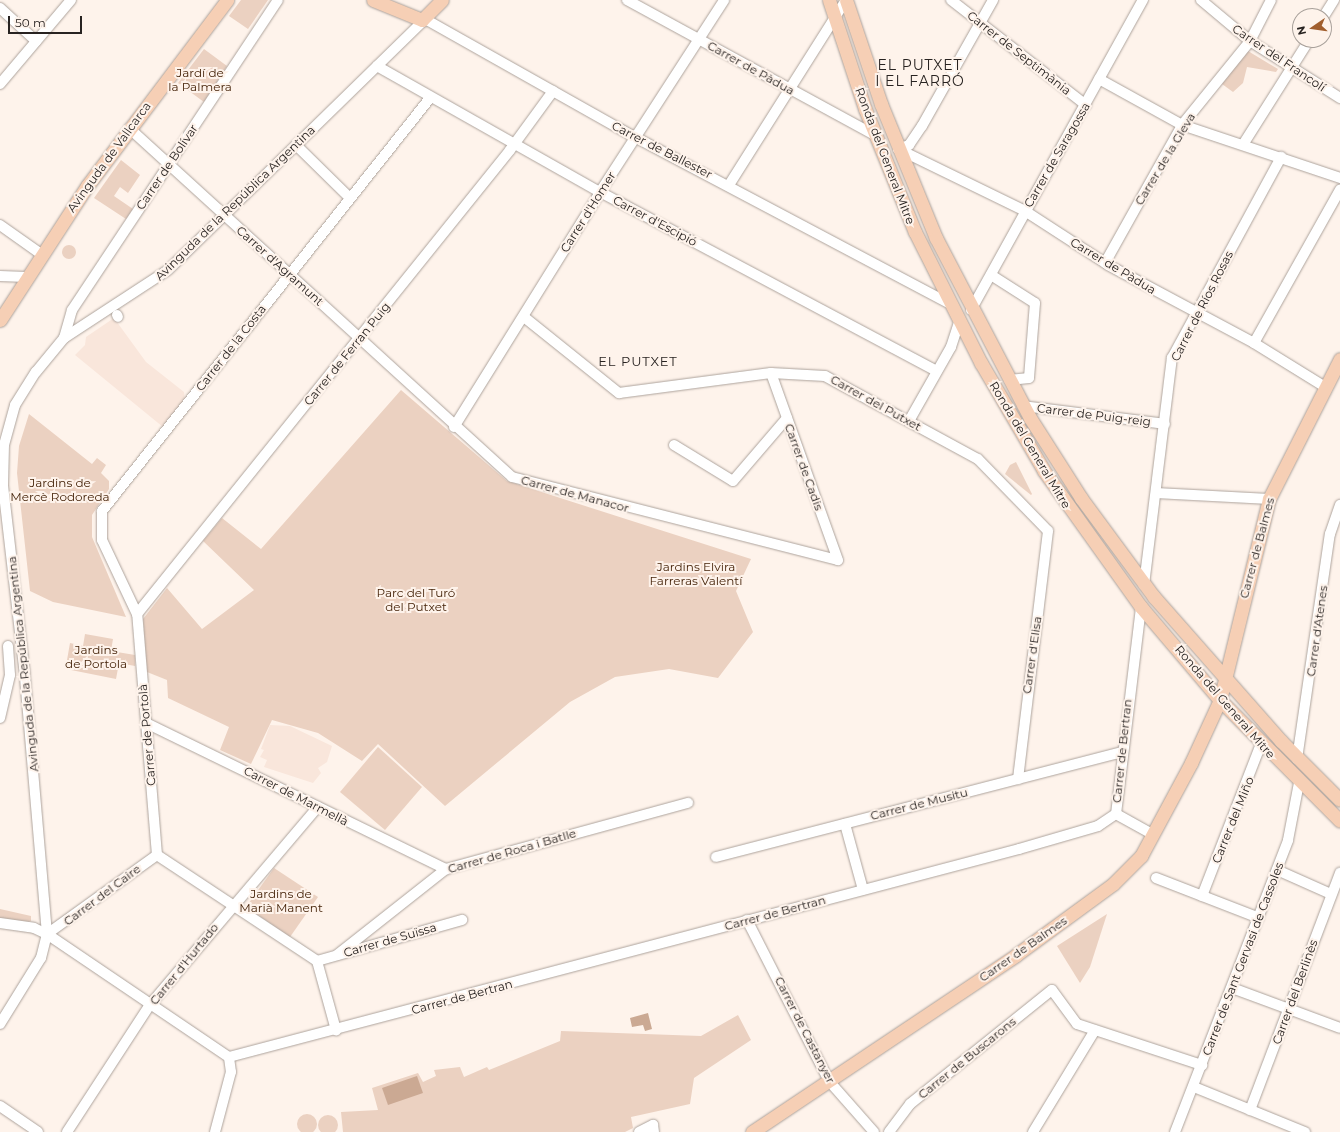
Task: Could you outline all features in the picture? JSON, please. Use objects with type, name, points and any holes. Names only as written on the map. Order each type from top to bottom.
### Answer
[{"type":"main road","name":"Avinguda de Vallcarca","points":[[0,320],[41,254],[129,128],[227,0]]},
{"type":"main road","name":"Carrer de Ballester","points":[[373,0],[416,19],[425,19]]},
{"type":"main road","name":"Avinguda de la República Argentina","points":[[425,19],[442,0]]},
{"type":"main road","name":"Ronda del General Mitre","points":[[829,0],[875,135],[915,232],[959,322],[1044,471],[1141,607],[1220,700],[1299,783],[1340,821]]},
{"type":"main road","name":"Ronda del General Mitre","points":[[846,0],[898,149],[972,310],[1024,406],[1081,498],[1144,585],[1225,680],[1297,759],[1340,800]]},
{"type":"main road","points":[[875,135],[898,149]]},
{"type":"main road","name":"Carrer de Balmes","points":[[752,1132],[1090,902],[1133,865],[1154,835],[1220,700],[1269,499],[1327,388],[1340,359]]},
{"type":"main road","points":[[1141,607],[1144,585]]},
{"type":"street","points":[[0,84],[70,0]]},
{"type":"street","name":"Carrer de Bolívar","points":[[64,338],[70,315],[278,0]]},
{"type":"street","name":"Carrer de Pàdua","points":[[627,0],[875,135]]},
{"type":"street","name":"Carrer d'Homer","points":[[454,427],[524,317],[600,192],[700,40],[724,0]]},
{"type":"street","points":[[729,185],[792,91],[846,0]]},
{"type":"street","name":"Carrer de Septimània","points":[[951,0],[1086,105]]},
{"type":"street","points":[[898,149],[909,145],[993,0]]},
{"type":"street","name":"Carrer de Saragossa","points":[[972,310],[1025,211],[1086,105],[1143,0]]},
{"type":"street","name":"Carrer del Francolí","points":[[1201,0],[1250,41],[1340,98]]},
{"type":"street","name":"Carrer de la Gleva","points":[[1105,263],[1182,125],[1250,41],[1271,0]]},
{"type":"street","points":[[0,8],[36,41]]},
{"type":"street","name":"Avinguda de la República Argentina","points":[[0,1024],[41,958],[47,934],[21,644],[3,485],[4,445],[19,398],[64,338],[157,278],[224,215],[425,19]]},
{"type":"street","name":"Carrer de Ballester","points":[[425,19],[635,137],[729,185],[950,304]]},
{"type":"street","points":[[1244,143],[1304,48]]},
{"type":"street","name":"Carrer d'Escipió","points":[[377,66],[430,98],[600,192],[936,371]]},
{"type":"street","points":[[1099,79],[1182,125],[1244,143],[1340,178]]},
{"type":"street","name":"Carrer de Ferran Puig","points":[[137,614],[515,145],[553,91]]},
{"type":"street","name":"Carrer de la Costa","points":[[137,614],[102,540],[102,511],[430,98]]},
{"type":"street","name":"Carrer d'Agramunt","points":[[129,128],[360,338]]},
{"type":"street","points":[[296,145],[350,198]]},
{"type":"street","name":"Carrer de Pàdua","points":[[898,149],[1025,211],[1105,263],[1196,314],[1254,343],[1327,388]]},
{"type":"street","name":"Carrer de Ríos Rosas","points":[[1144,585],[1172,358],[1281,157]]},
{"type":"street","points":[[1254,343],[1340,190]]},
{"type":"street","points":[[0,225],[41,254]]},
{"type":"street","points":[[991,275],[1035,303],[1029,378],[1009,380]]},
{"type":"street","points":[[0,276],[26,277]]},
{"type":"street","name":"Carrer del Putxet","points":[[524,317],[620,393],[771,373],[825,376],[978,459],[1048,531]]},
{"type":"street","points":[[909,421],[951,347],[959,322]]},
{"type":"street","name":"Carrer de Manacor","points":[[360,338],[454,427],[512,477],[838,560]]},
{"type":"street","name":"Carrer de Cadis","points":[[771,373],[838,560]]},
{"type":"street","name":"Carrer de Puig-reig","points":[[1024,406],[1165,424]]},
{"type":"street","points":[[674,445],[733,481],[787,418]]},
{"type":"street","points":[[1156,493],[1269,499]]},
{"type":"street","name":"Carrer d'Atenes","points":[[1297,759],[1330,534],[1340,505]]},
{"type":"street","name":"Carrer d'Elisa","points":[[1018,779],[1048,531]]},
{"type":"street","name":"Carrer de Bertran","points":[[229,1057],[863,890],[1098,826],[1116,814],[1122,752],[1141,607]]},
{"type":"street","name":"Carrer de Portolà","points":[[137,614],[157,855]]},
{"type":"street","points":[[0,718],[10,675],[4,646],[21,644]]},
{"type":"street","name":"Carrer de Marmellà","points":[[146,723],[446,869]]},
{"type":"street","name":"Carrer del Miño","points":[[1202,896],[1261,744]]},
{"type":"street","name":"Carrer de Musitu","points":[[716,857],[1122,752]]},
{"type":"street","name":"Carrer de Sant Gervasi de Cassoles","points":[[1175,1132],[1194,1087],[1290,836],[1299,783]]},
{"type":"street","name":"Carrer de Roca i Batlle","points":[[337,955],[446,869],[688,803]]},
{"type":"street","name":"Carrer d'Hurtado","points":[[67,1132],[149,1006],[231,906],[318,807]]},
{"type":"street","points":[[1116,814],[1154,835]]},
{"type":"street","points":[[845,824],[863,890]]},
{"type":"street","points":[[157,855],[231,906],[318,961],[336,1030]]},
{"type":"street","name":"Carrer del Caire","points":[[47,934],[157,855]]},
{"type":"street","points":[[1277,870],[1331,894]]},
{"type":"street","name":"Carrer del Berlinès","points":[[1250,1110],[1340,873]]},
{"type":"street","points":[[1156,878],[1259,918]]},
{"type":"street","name":"Carrer de Suïssa","points":[[318,961],[462,920]]},
{"type":"street","name":"Carrer de Castanyer","points":[[747,920],[829,1081],[874,1132]]},
{"type":"street","points":[[0,923],[34,928],[47,934],[149,1006],[229,1057],[231,1072],[214,1132]]},
{"type":"street","points":[[1232,988],[1340,1028]]},
{"type":"street","name":"Carrer de Buscarons","points":[[889,1132],[910,1104],[1052,990],[1076,1022],[1095,1030]]},
{"type":"street","points":[[1033,1132],[1095,1030],[1202,1065]]},
{"type":"street","points":[[1194,1087],[1305,1132]]},
{"type":"street","points":[[0,1106],[38,1132]]},
{"type":"street","points":[[639,1132],[654,1129]]},
{"type":"shaded area","points":[[114,318],[146,362],[184,392],[185,400],[163,427],[75,355],[85,345],[86,337]]},
{"type":"shaded area","points":[[270,725],[290,726],[332,746],[327,762],[318,768],[321,773],[313,783],[264,767],[267,760],[260,757],[264,750],[261,749]]},
{"type":"shaded area","points":[[648,1013],[652,1029],[645,1031],[643,1025],[632,1027],[630,1018]]},
{"type":"shaded area","points":[[417,1076],[423,1093],[388,1105],[382,1088]]},
{"type":"green space","points":[[241,0],[268,0],[248,29],[229,16]]},
{"type":"green space","name":"Jardí de la Palmera","points":[[204,49],[227,66],[204,102],[178,83]]},
{"type":"green space","points":[[1248,51],[1278,69],[1276,72],[1247,67],[1243,83],[1233,92],[1222,84]]},
{"type":"green space","points":[[121,160],[140,175],[128,193],[120,187],[114,196],[133,209],[126,219],[94,198]]},
{"type":"green space","points":[[66,245],[72,245],[76,249],[76,255],[72,259],[66,259],[62,255],[62,249]]},
{"type":"green space","name":"Parc del Turó del Putxet","points":[[401,390],[507,481],[751,559],[736,591],[753,632],[718,678],[669,669],[615,677],[570,702],[445,806],[378,744],[362,761],[318,733],[272,720],[251,764],[220,750],[229,727],[168,698],[167,680],[147,672],[143,619],[167,588],[202,629],[254,590],[203,541],[222,518],[261,549]]},
{"type":"green space","name":"Jardins de Mercè Rodoreda","points":[[29,414],[92,464],[97,458],[106,465],[101,473],[109,481],[109,489],[92,515],[92,537],[126,617],[53,602],[30,591],[17,473],[19,446]]},
{"type":"green space","points":[[1016,462],[1032,494],[1031,495],[1005,474],[1010,465]]},
{"type":"green space","name":"Jardins de Portola","points":[[85,634],[113,639],[111,651],[135,655],[135,666],[119,663],[116,679],[71,670],[73,661],[67,660],[70,643],[83,646]]},
{"type":"green space","points":[[378,747],[422,787],[385,830],[340,792]]},
{"type":"green space","name":"Jardins de Marià Manent","points":[[274,868],[318,897],[290,937],[246,907]]},
{"type":"green space","points":[[0,909],[31,916],[31,921],[22,924],[0,918]]},
{"type":"green space","points":[[1107,914],[1090,967],[1080,983],[1057,946]]},
{"type":"green space","points":[[738,1015],[751,1040],[694,1078],[690,1104],[631,1117],[633,1128],[625,1132],[343,1132],[341,1112],[378,1110],[372,1088],[418,1073],[423,1082],[436,1076],[434,1070],[460,1067],[464,1077],[487,1067],[489,1070],[560,1041],[561,1031],[701,1036]]},
{"type":"green space","points":[[307,1114],[314,1117],[317,1124],[314,1131],[307,1134],[300,1131],[297,1124],[300,1117]]},
{"type":"green space","points":[[328,1115],[335,1118],[338,1125],[335,1132],[328,1135],[321,1132],[318,1125],[321,1118]]},
{"type":"district","name":"EL PUTXET I EL FARRÓ","points":[[920,74]]},
{"type":"district","name":"EL PUTXET","points":[[638,361]]},
{"type":"park label","name":"Jardins Elvira Farreras Valentí","points":[[696,574]]}]
